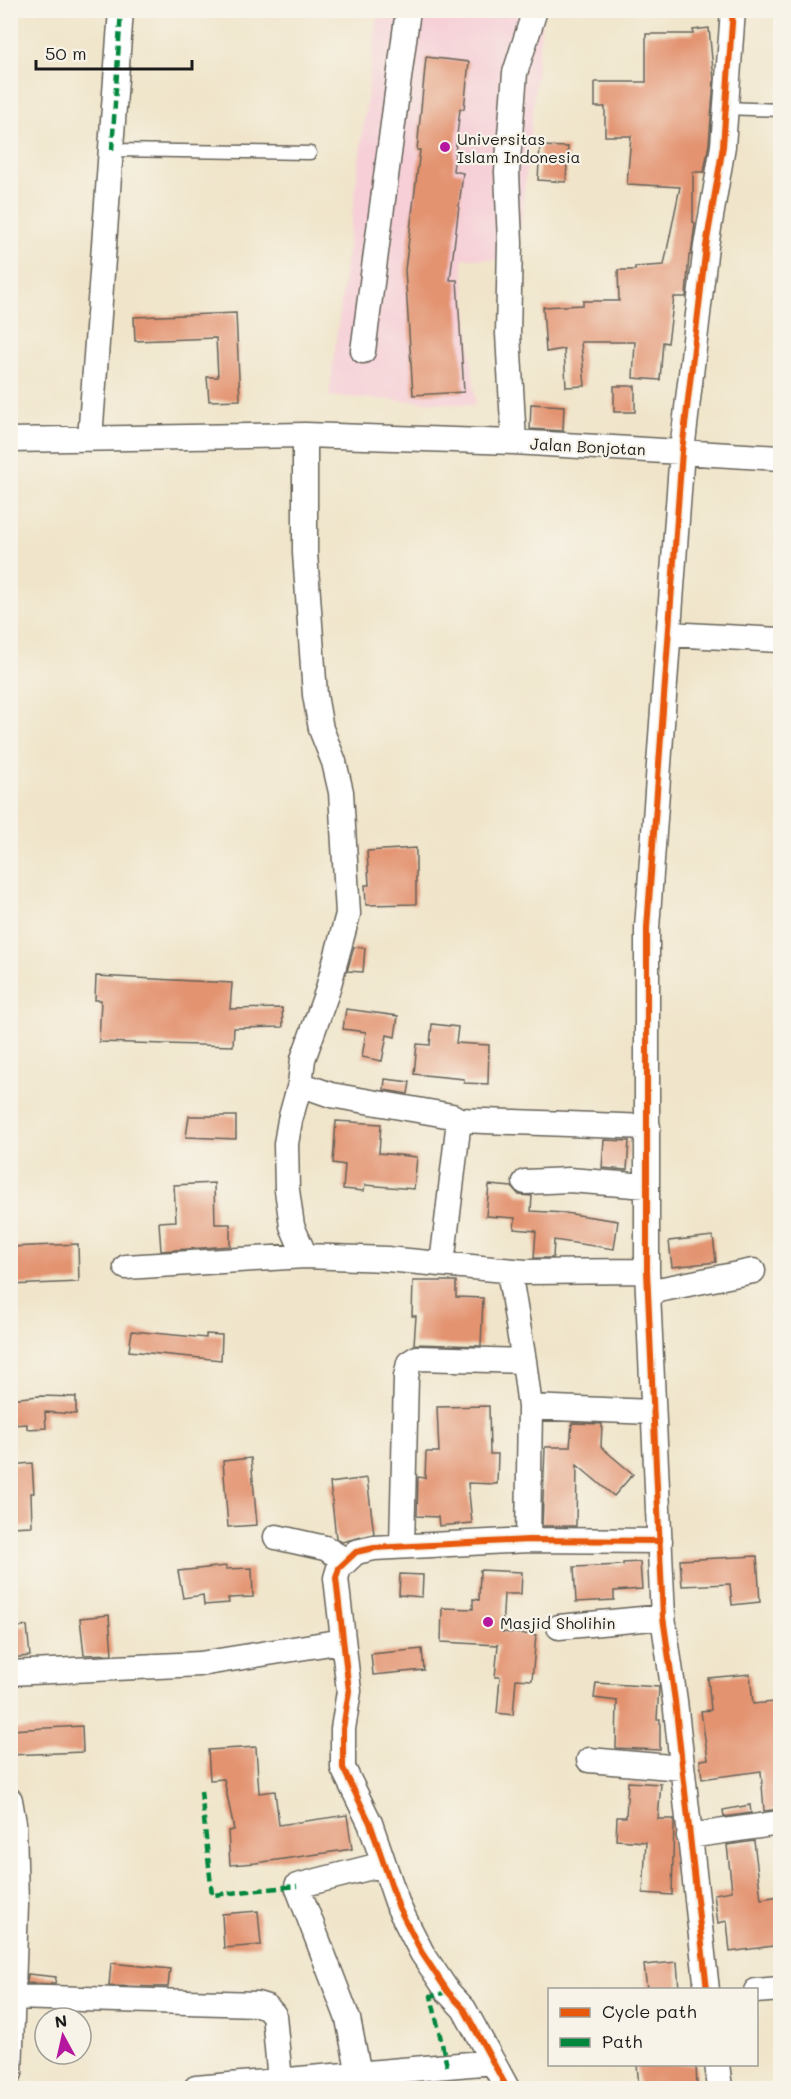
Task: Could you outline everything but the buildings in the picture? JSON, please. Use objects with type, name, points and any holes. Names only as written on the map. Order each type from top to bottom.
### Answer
[{"type":"street","points":[[90,439],[121,10]]},
{"type":"street","points":[[363,351],[408,10]]},
{"type":"street","points":[[514,442],[508,334],[510,243],[507,172],[515,73],[535,10]]},
{"type":"street","points":[[707,1988],[663,1617],[647,1281],[646,927],[682,451],[706,246],[723,146],[733,10]]},
{"type":"street","points":[[305,435],[305,553],[315,695],[321,729],[334,762],[341,792],[348,914],[327,992],[303,1059],[300,1084],[286,1144],[285,1169],[292,1226],[305,1256]]},
{"type":"street","name":"Jalan Bonjotan","points":[[10,440],[305,435],[514,442],[780,458]]},
{"type":"street","points":[[668,634],[780,640]]},
{"type":"street","points":[[300,1084],[331,1095],[452,1116],[459,1120],[648,1127]]},
{"type":"street","points":[[442,1264],[459,1120]]},
{"type":"street","points":[[525,1182],[569,1179],[647,1186]]},
{"type":"street","points":[[126,1268],[305,1256],[387,1259],[647,1281],[753,1271]]},
{"type":"street","points":[[509,1271],[525,1361],[530,1407],[528,1540]]},
{"type":"street","points":[[402,1546],[406,1377],[409,1363],[417,1358],[525,1361]]},
{"type":"street","points":[[530,1407],[652,1412]]},
{"type":"street","points":[[276,1537],[324,1548],[345,1560]]},
{"type":"street","points":[[507,2088],[464,2009],[448,1992],[422,1953],[399,1908],[370,1823],[343,1768],[343,1729],[349,1691],[336,1578],[345,1560],[356,1552],[402,1546],[528,1540],[660,1541]]},
{"type":"street","points":[[559,1627],[663,1617]]},
{"type":"street","points":[[10,1673],[200,1664],[343,1641]]},
{"type":"street","points":[[589,1760],[682,1768]]},
{"type":"street","points":[[10,1800],[14,1823],[16,1893],[10,2073]]},
{"type":"street","points":[[689,1836],[780,1823]]},
{"type":"street","points":[[359,2074],[348,2019],[297,1886],[384,1864]]},
{"type":"street","points":[[758,1991],[780,1989]]},
{"type":"street","points":[[13,1997],[257,2004],[267,2007],[274,2015],[280,2081]]},
{"type":"street","points":[[196,2088],[359,2074],[386,2080],[493,2062]]},
{"type":"street","points":[[717,2066],[720,2088]]},
{"type":"lane","points":[[725,108],[780,110]]},
{"type":"lane","points":[[112,150],[310,153]]},
{"type":"shaded area","name":"Universitas Islam Indonesia","points":[[378,11],[543,11],[517,261],[462,258],[476,405],[329,396]]},
{"type":"marked path","points":[[112,150],[121,10]]},
{"type":"marked path","points":[[201,1791],[212,1895],[297,1886]]},
{"type":"marked path","points":[[447,2066],[431,1996],[448,1992]]},
{"type":"cycle path","points":[[707,1988],[675,1701],[663,1617],[647,1271],[647,928],[682,451],[706,246],[723,146],[733,10]]},
{"type":"cycle path","points":[[507,2088],[464,2009],[448,1992],[422,1953],[399,1908],[370,1823],[343,1768],[343,1729],[349,1691],[336,1578],[339,1568],[356,1552],[374,1548],[528,1540],[660,1541]]},
{"type":"place","name":"Universitas Islam Indonesia","points":[[445,147]]},
{"type":"place","name":"Masjid Sholihin","points":[[488,1622]]}]
